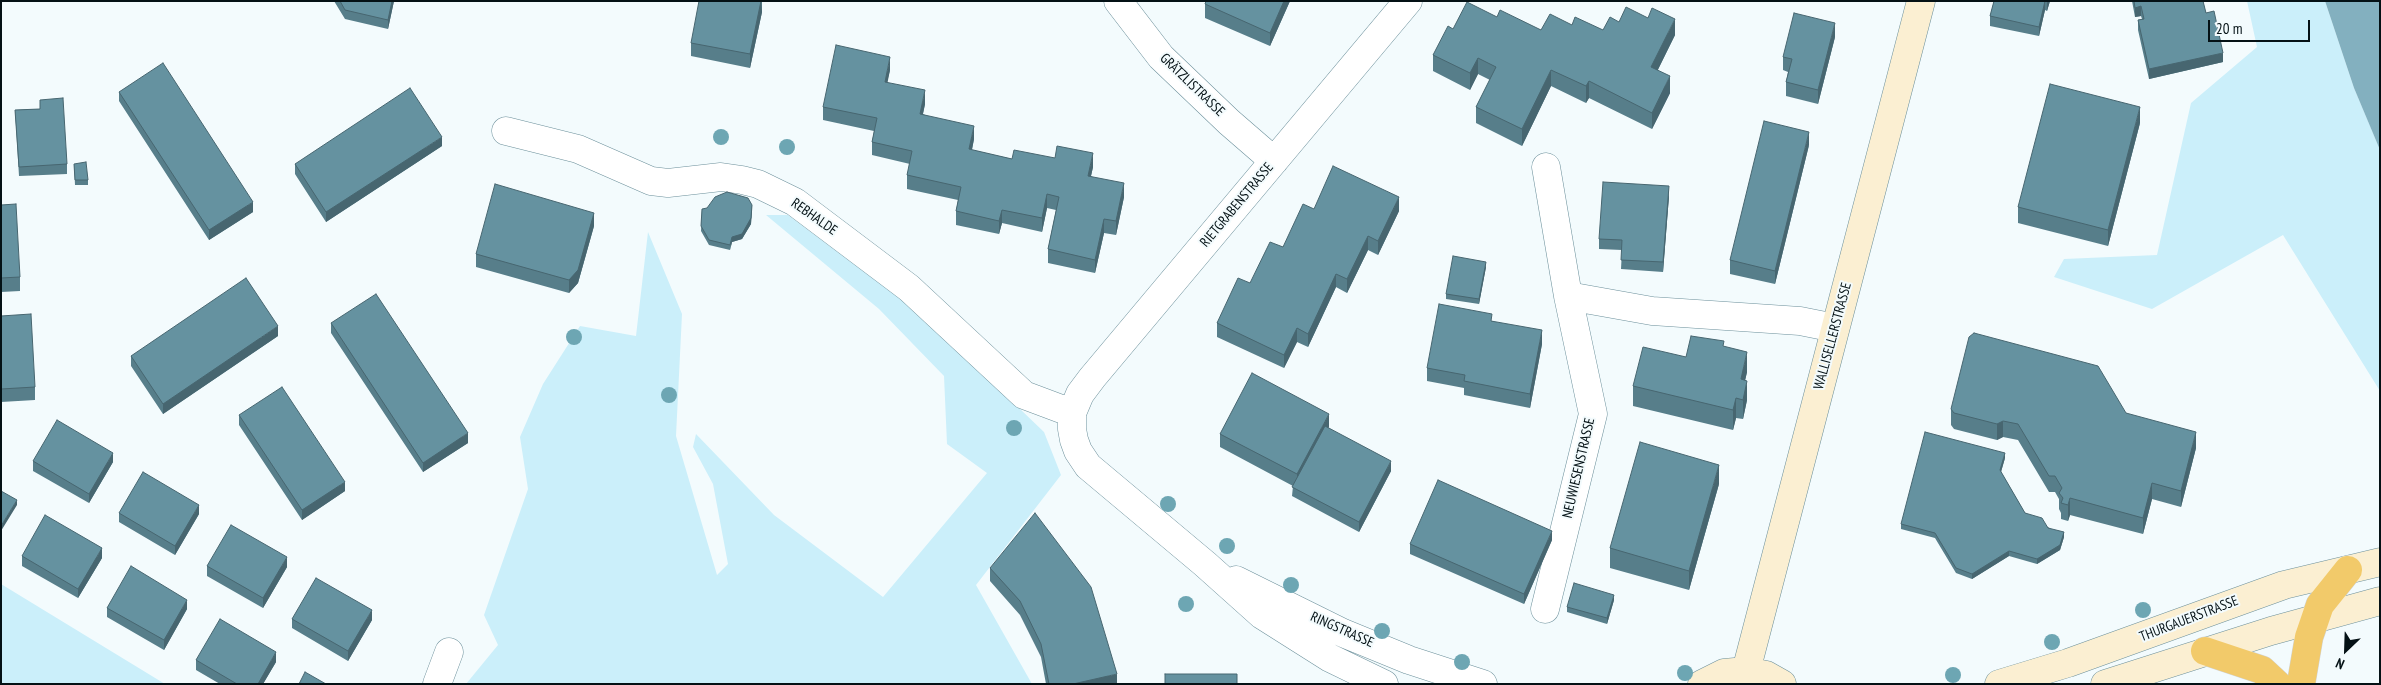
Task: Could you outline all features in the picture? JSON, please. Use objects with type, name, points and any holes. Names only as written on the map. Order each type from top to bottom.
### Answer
[{"type":"highway","points":[[2302,684],[2308,637],[2331,593]]},
{"type":"highway","points":[[2205,651],[2262,670],[2276,684]]},
{"type":"main road","name":"WALLISELLERSTRASSE","points":[[1746,671],[1922,1]]},
{"type":"main road","name":"THURGAUERSTRASSE","points":[[2105,684],[2205,651],[2331,593],[2380,562]]},
{"type":"main road","name":"THURGAUERSTRASSE","points":[[1999,684],[2068,663],[2260,593],[2331,593],[2380,601]]},
{"type":"main road","points":[[1702,684],[1724,673],[1746,671],[1766,675],[1782,684]]},
{"type":"street","name":"GRÄTZLISTRASSE","points":[[1118,1],[1161,56],[1229,122],[1274,160]]},
{"type":"street","name":"RIETGRABENSTRASSE","points":[[1072,413],[1080,394],[1092,378],[1408,1]]},
{"type":"street","name":"REBHALDE","points":[[506,131],[578,149],[650,181],[668,183],[721,177],[758,184],[788,198],[909,288],[1024,395],[1072,413]]},
{"type":"street","name":"NEUWIESENSTRASSE","points":[[1545,610],[1593,414],[1568,296],[1546,167]]},
{"type":"street","points":[[1568,296],[1652,311],[1800,321],[1835,328]]},
{"type":"street","name":"RINGSTRASSE","points":[[1072,413],[1074,440],[1078,451],[1088,466],[1205,564],[1262,615],[1330,658],[1384,684]]},
{"type":"street","name":"RINGSTRASSE","points":[[1205,564],[1344,633],[1409,660],[1483,684]]},
{"type":"street","points":[[437,684],[449,652]]},
{"type":"shaded area","points":[[2247,1],[2325,1],[2354,88],[2380,150],[2380,391],[2283,235],[2152,309],[2054,277],[2064,259],[2157,255],[2191,103],[2257,47]]},
{"type":"shaded area","points":[[2325,1],[2380,1],[2380,150],[2354,88]]},
{"type":"shaded area","points":[[766,215],[788,215],[922,315],[1044,432],[1061,475],[976,585],[1032,684],[466,684],[498,645],[484,615],[528,489],[520,437],[543,384],[580,326],[636,336],[648,232],[682,314],[676,436],[717,575],[728,564],[713,484],[693,447],[696,434],[774,515],[883,597],[987,473],[947,444],[944,376],[879,309]]},
{"type":"shaded area","points":[[1,584],[165,684],[1,684]]},
{"type":"building","points":[[340,1],[392,1],[388,20],[345,10]]},
{"type":"building","points":[[699,1],[761,1],[750,54],[691,43]]},
{"type":"building","points":[[1206,1],[1284,1],[1270,33],[1205,4]]},
{"type":"building","points":[[1994,1],[2045,1],[2039,27],[1990,16]]},
{"type":"building","points":[[2134,1],[2203,1],[2206,13],[2214,11],[2223,53],[2149,69],[2138,20],[2144,19],[2141,6],[2135,8]]},
{"type":"building","points":[[1467,2],[1497,17],[1500,10],[1541,30],[1550,14],[1572,25],[1575,17],[1603,30],[1610,17],[1619,22],[1626,7],[1648,18],[1652,8],[1675,19],[1651,67],[1670,76],[1652,113],[1589,81],[1586,86],[1551,70],[1522,129],[1476,107],[1496,67],[1478,58],[1470,73],[1433,55],[1448,26],[1453,29]]},
{"type":"building","points":[[1794,13],[1835,23],[1818,90],[1786,82],[1792,59],[1783,57]]},
{"type":"building","points":[[836,45],[890,57],[885,82],[925,90],[920,114],[974,126],[969,149],[1012,159],[1014,150],[1055,158],[1057,146],[1093,153],[1088,176],[1124,183],[1116,221],[1104,219],[1095,260],[1048,249],[1059,197],[1047,194],[1042,218],[1002,210],[999,221],[956,211],[961,187],[907,175],[912,151],[872,142],[877,118],[823,107]]},
{"type":"building","points":[[163,63],[253,202],[209,230],[119,92]]},
{"type":"building","points":[[2050,84],[2140,107],[2108,230],[2018,207]]},
{"type":"building","points":[[410,88],[442,137],[326,212],[295,164]]},
{"type":"building","points":[[63,98],[67,164],[19,167],[15,110],[40,109],[40,100]]},
{"type":"building","points":[[1764,121],[1809,132],[1775,271],[1730,260]]},
{"type":"building","points":[[86,162],[88,180],[75,180],[74,164]]},
{"type":"building","points":[[1333,166],[1399,197],[1378,241],[1368,236],[1347,279],[1336,274],[1308,334],[1297,328],[1284,355],[1217,323],[1238,278],[1250,283],[1270,242],[1283,247],[1303,204],[1314,209]]},
{"type":"building","points":[[1603,182],[1669,186],[1663,262],[1621,260],[1622,240],[1599,239]]},
{"type":"building","points":[[495,184],[594,213],[578,270],[569,280],[476,254]]},
{"type":"building","points":[[727,192],[748,198],[752,205],[751,218],[742,234],[732,237],[730,245],[709,240],[701,226],[702,209],[707,208],[715,197]]},
{"type":"building","points":[[16,204],[20,277],[1,278],[1,205]]},
{"type":"building","points":[[1453,256],[1486,262],[1479,299],[1446,294]]},
{"type":"building","points":[[246,278],[278,326],[163,404],[131,356]]},
{"type":"building","points":[[376,294],[468,433],[423,463],[331,323]]},
{"type":"building","points":[[1439,304],[1492,314],[1491,321],[1542,330],[1530,394],[1464,381],[1465,375],[1427,368]]},
{"type":"building","points":[[31,314],[35,387],[1,389],[1,316]]},
{"type":"building","points":[[1974,333],[2098,366],[2126,413],[2196,432],[2181,491],[2152,483],[2143,518],[2070,498],[2068,505],[2061,503],[2063,498],[2059,493],[2062,488],[2055,476],[2049,476],[2018,424],[2003,421],[1997,424],[1954,413],[1951,409],[1969,337]]},
{"type":"building","points":[[1691,336],[1724,341],[1723,346],[1747,352],[1741,379],[1747,381],[1743,400],[1736,398],[1733,410],[1633,386],[1643,347],[1686,357]]},
{"type":"building","points":[[1252,373],[1329,414],[1297,474],[1220,434]]},
{"type":"building","points":[[282,387],[345,482],[302,510],[239,415]]},
{"type":"building","points":[[57,420],[113,453],[89,494],[33,461]]},
{"type":"building","points":[[1325,426],[1391,461],[1359,522],[1292,487]]},
{"type":"building","points":[[1925,432],[2005,453],[2000,470],[2025,513],[2042,518],[2048,528],[2064,532],[2060,545],[2037,559],[2009,551],[1972,574],[1956,568],[1935,533],[1901,524]]},
{"type":"building","points":[[1640,442],[1719,465],[1689,571],[1610,548]]},
{"type":"building","points":[[143,472],[199,505],[175,546],[119,513]]},
{"type":"building","points":[[1438,480],[1552,531],[1524,594],[1410,544]]},
{"type":"building","points":[[1,491],[17,500],[1,526]]},
{"type":"building","points":[[1035,513],[1091,587],[1117,674],[1073,684],[1049,684],[1041,644],[1020,601],[990,568]]},
{"type":"building","points":[[45,515],[102,548],[78,589],[22,556]]},
{"type":"building","points":[[231,525],[287,557],[263,598],[207,566]]},
{"type":"building","points":[[131,566],[187,600],[164,640],[107,608]]},
{"type":"building","points":[[316,578],[372,610],[348,651],[292,619]]},
{"type":"building","points":[[1574,583],[1614,595],[1607,618],[1567,607]]},
{"type":"building","points":[[220,619],[276,652],[258,684],[237,684],[196,660]]},
{"type":"building","points":[[305,672],[326,684],[299,684]]},
{"type":"building","points":[[1165,674],[1237,674],[1237,684],[1165,684]]}]
